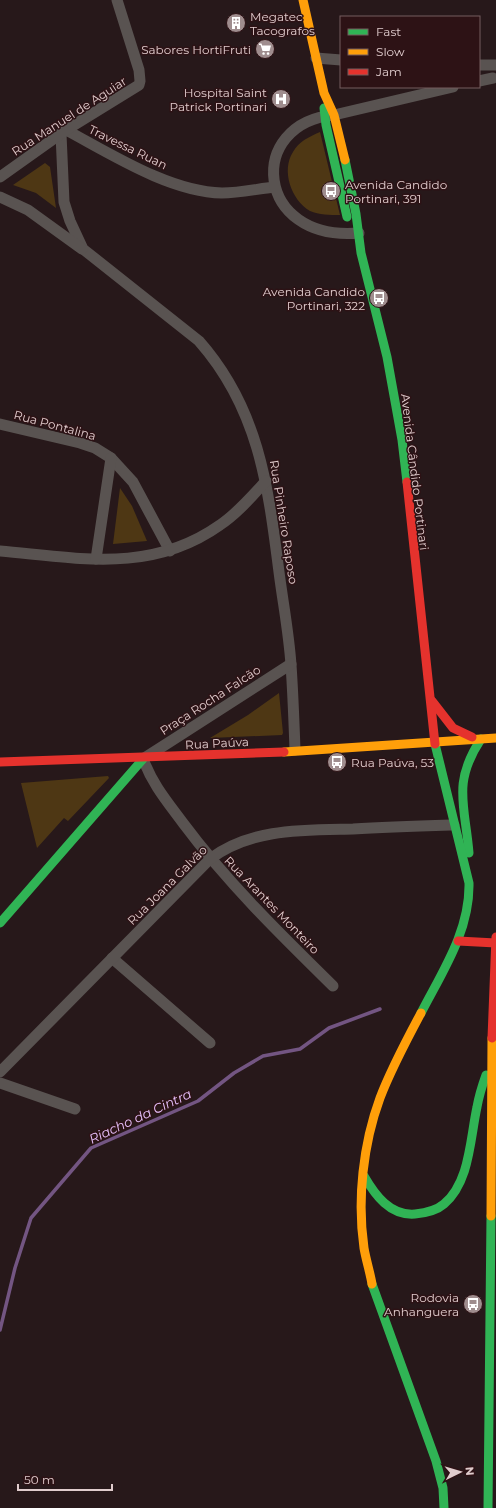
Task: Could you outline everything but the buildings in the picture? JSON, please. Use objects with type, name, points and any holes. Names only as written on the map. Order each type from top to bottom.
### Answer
[{"type":"main road","name":"Avenida Cândido Portinari","points":[[303,0],[329,115],[334,164],[361,253],[387,357],[402,440],[435,742],[454,825],[467,871]]},
{"type":"main road","name":"Avenida Cândido Portinari","points":[[429,696],[447,724],[456,732],[481,739],[470,756],[463,778],[461,793],[469,852],[467,871],[469,903],[466,921],[458,941],[397,1059],[380,1099],[370,1133],[361,1193],[364,1248],[373,1286],[436,1461],[443,1488],[444,1508]]},
{"type":"main road","name":"Rua Paúva","points":[[0,762],[241,755],[295,750],[496,738]]},
{"type":"main road","points":[[0,923],[143,759]]},
{"type":"main road","points":[[488,1508],[491,1299],[490,1060],[495,986],[496,937]]},
{"type":"main road","points":[[458,941],[496,943]]},
{"type":"main road","points":[[364,1176],[378,1198],[388,1207],[401,1213],[428,1213],[448,1201],[461,1180],[476,1108],[490,1060]]},
{"type":"street","name":"Rua Manuel de Aguiar","points":[[0,178],[63,132],[139,86],[139,70],[117,0]]},
{"type":"street","points":[[316,58],[340,60]]},
{"type":"street","points":[[480,65],[496,65]]},
{"type":"street","points":[[480,81],[493,78]]},
{"type":"street","points":[[355,233],[329,233],[316,230],[300,222],[288,212],[274,187],[274,170],[282,142],[293,130],[306,121],[449,88]]},
{"type":"street","name":"Travessa Ruan","points":[[63,132],[129,165],[179,184],[208,191],[222,192],[274,187]]},
{"type":"street","name":"Rua Pinheiro Raposo","points":[[63,132],[64,202],[82,249],[199,341],[215,359],[242,407],[260,454],[266,481],[291,664],[295,750]]},
{"type":"street","points":[[0,197],[28,210],[82,249]]},
{"type":"street","name":"Rua Pontalina","points":[[0,424],[80,443],[94,448],[111,458],[133,482],[170,551]]},
{"type":"street","points":[[96,560],[111,458]]},
{"type":"street","points":[[0,551],[96,560],[126,560],[148,557],[170,551],[204,536],[221,525],[237,511],[266,481]]},
{"type":"street","name":"Praça Rocha Falcão","points":[[143,759],[291,664]]},
{"type":"street","name":"Rua Arantes Monteiro","points":[[143,759],[151,780],[210,859],[272,927],[332,986]]},
{"type":"street","name":"Rua Joana Galvão","points":[[0,1072],[210,859],[224,848],[255,837],[298,830],[454,825]]},
{"type":"street","points":[[112,958],[210,1043]]},
{"type":"street","points":[[0,1083],[75,1109]]},
{"type":"shaded area","points":[[320,132],[340,215],[321,214],[310,211],[303,206],[293,192],[288,176],[290,159],[295,148],[301,142]]},
{"type":"shaded area","points":[[45,163],[50,167],[56,208],[36,193],[13,185]]},
{"type":"shaded area","points":[[120,488],[132,506],[147,541],[113,544]]},
{"type":"shaded area","points":[[279,693],[282,735],[210,738],[248,715]]},
{"type":"shaded area","points":[[108,776],[109,778],[68,821],[64,818],[37,848],[21,783]]},
{"type":"waterway","name":"Riacho da Cintra","points":[[0,1330],[15,1268],[31,1218],[91,1148],[198,1101],[234,1073],[263,1056],[300,1049],[329,1028],[380,1009]]},
{"type":"traffic: fast","points":[[324,108],[326,125],[347,217]]},
{"type":"traffic: fast","points":[[345,160],[356,214],[361,253],[387,357],[402,440],[407,482]]},
{"type":"traffic: fast","points":[[469,853],[463,807],[463,782],[466,769],[481,739]]},
{"type":"traffic: fast","points":[[421,1013],[446,967],[460,934],[465,918],[469,883],[435,744]]},
{"type":"traffic: fast","points":[[0,923],[143,759]]},
{"type":"traffic: fast","points":[[364,1176],[378,1197],[398,1212],[406,1214],[423,1213],[434,1210],[444,1204],[453,1195],[464,1172],[468,1159],[479,1099],[486,1075]]},
{"type":"traffic: fast","points":[[488,1508],[491,1216]]},
{"type":"traffic: fast","points":[[372,1284],[436,1461],[443,1488],[444,1508]]},
{"type":"traffic: slow","points":[[303,0],[324,93],[334,115],[345,160]]},
{"type":"traffic: slow","points":[[284,752],[496,738]]},
{"type":"traffic: slow","points":[[372,1284],[364,1248],[361,1211],[363,1172],[369,1134],[384,1087],[421,1013]]},
{"type":"traffic: slow","points":[[491,1216],[492,1038]]},
{"type":"traffic: jam","points":[[407,482],[435,744]]},
{"type":"traffic: jam","points":[[432,701],[453,728],[472,737]]},
{"type":"traffic: jam","points":[[0,762],[284,752]]},
{"type":"traffic: jam","points":[[492,1038],[496,937]]},
{"type":"traffic: jam","points":[[458,941],[496,943]]},
{"type":"place","name":"Megatec Tacografos","points":[[236,23]]},
{"type":"place","name":"Sabores HortiFruti","points":[[265,49]]},
{"type":"place","name":"Hospital Saint Patrick Portinari","points":[[281,99]]},
{"type":"place","name":"Avenida Candido Portinari, 391","points":[[331,191]]},
{"type":"place","name":"Avenida Candido Portinari, 322","points":[[379,298]]},
{"type":"place","name":"Rua Paúva, 53","points":[[337,762]]},
{"type":"place","name":"Rodovia Anhanguera","points":[[473,1304]]}]
